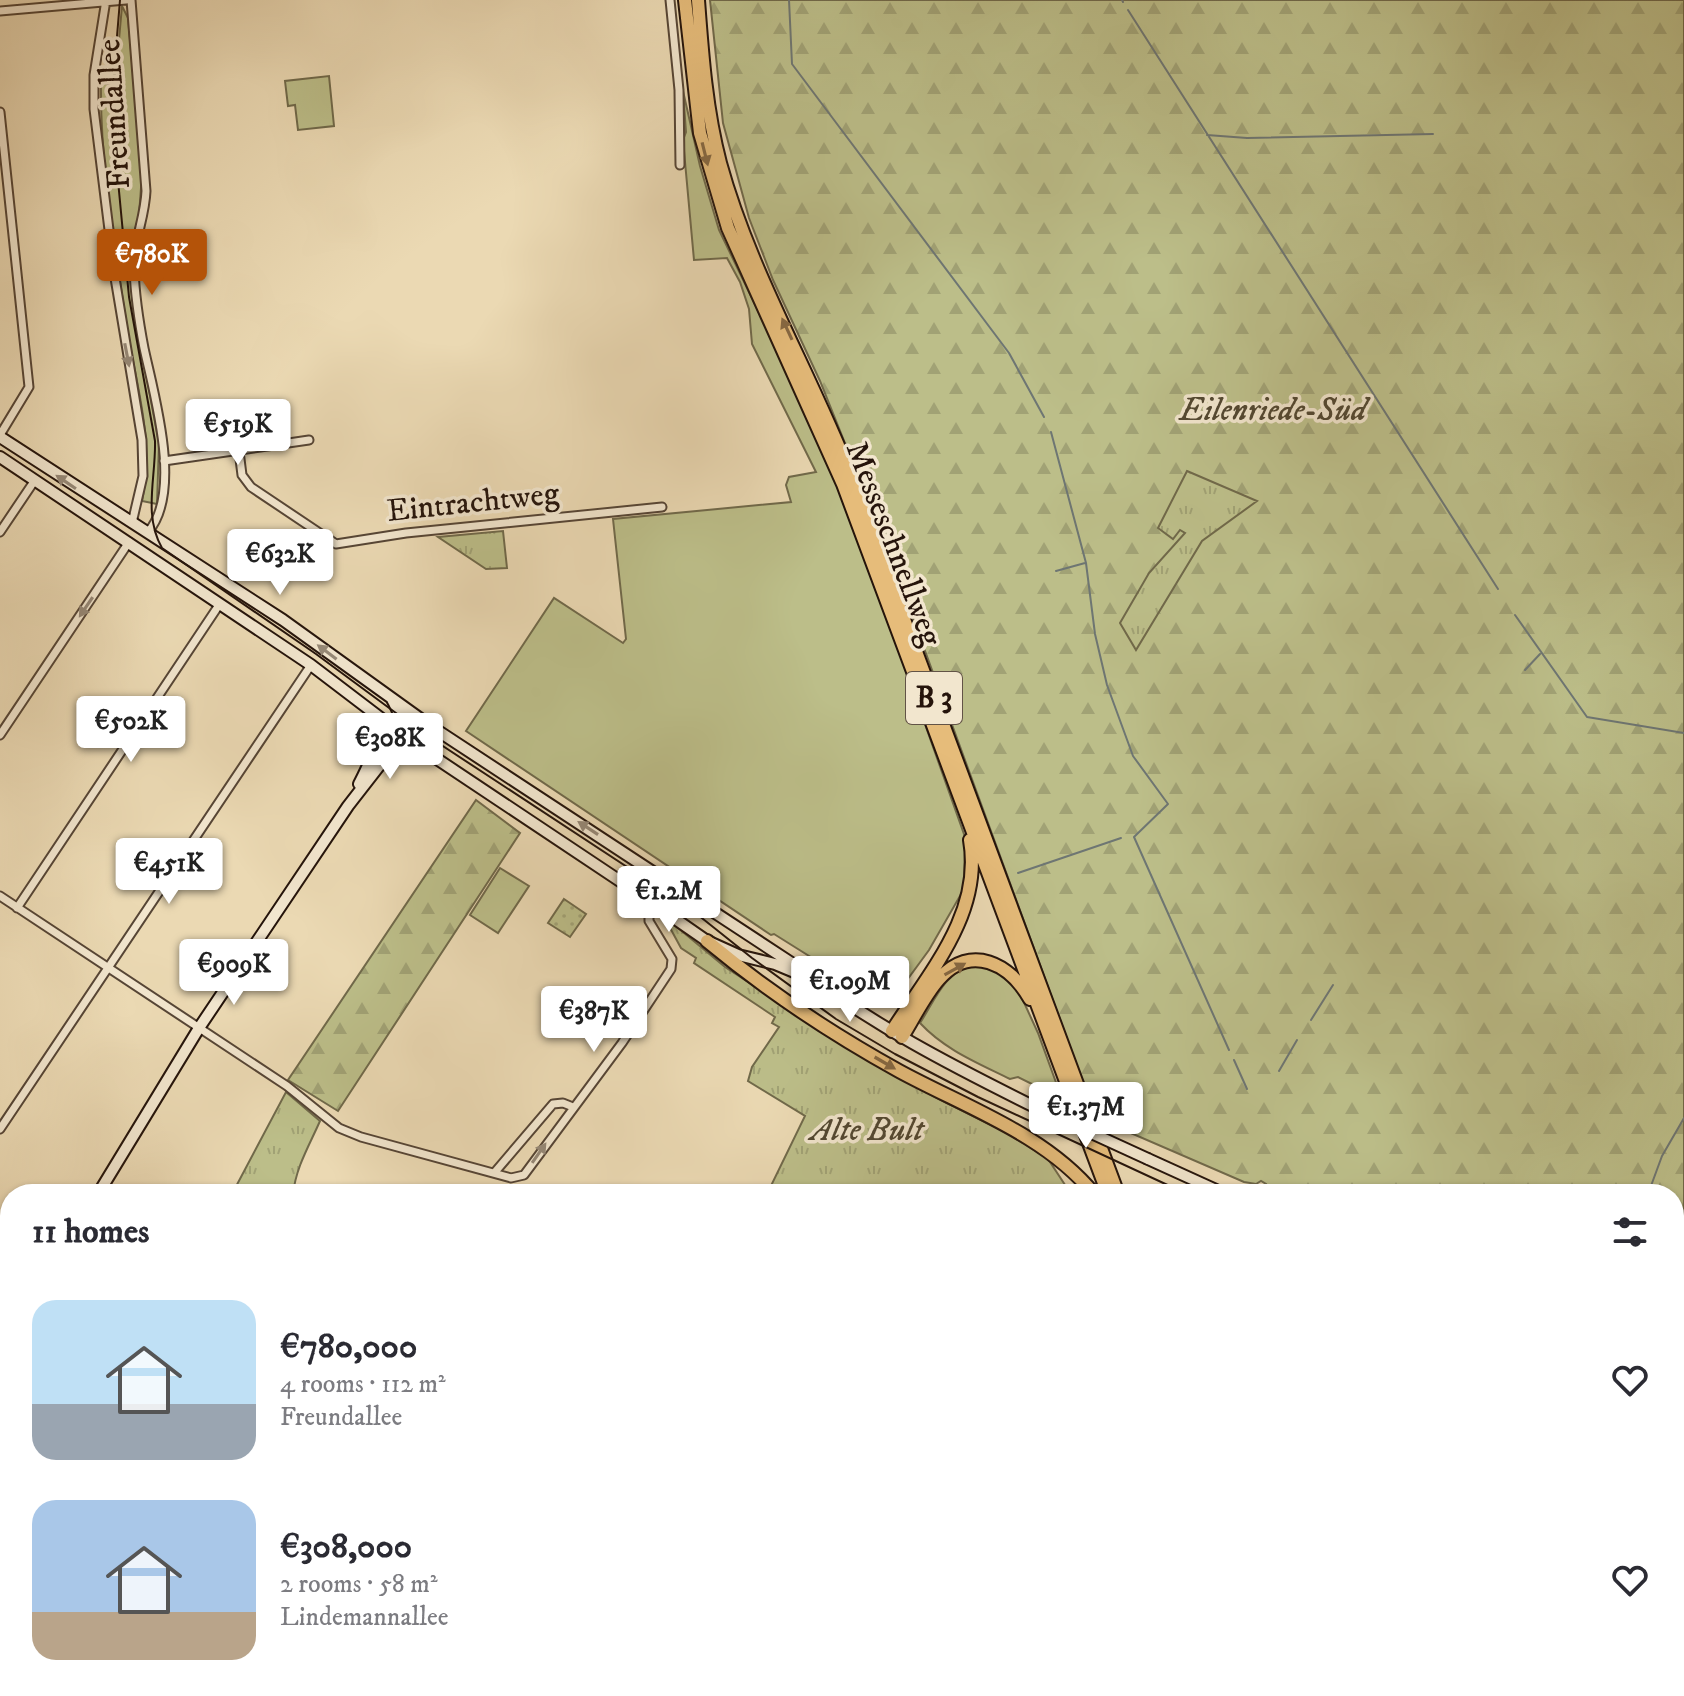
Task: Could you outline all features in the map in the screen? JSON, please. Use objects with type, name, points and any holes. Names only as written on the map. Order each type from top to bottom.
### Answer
[{"type":"highway","points":[[679,0],[699,78]]},
{"type":"highway","name":"Messeschnellweg","points":[[685,0],[699,78],[739,223],[851,477],[1114,1184]]},
{"type":"highway","name":"Messeschnellweg","points":[[698,0],[700,133],[728,228],[843,484],[1104,1184]]},
{"type":"highway","points":[[699,78],[704,0]]},
{"type":"highway","points":[[897,1034],[969,900],[973,858],[963,803]]},
{"type":"highway","points":[[707,941],[778,995],[855,1045],[1007,1127],[1050,1154],[1085,1184]]},
{"type":"highway","points":[[897,1034],[938,980],[952,968],[977,961],[999,966],[1019,982],[1046,1028]]},
{"type":"main road","points":[[0,436],[283,620],[424,721],[897,1034],[963,1072],[1203,1184]]},
{"type":"main road","points":[[0,457],[398,725]]},
{"type":"main road","points":[[129,542],[132,523]]},
{"type":"main road","points":[[129,542],[148,532]]},
{"type":"main road","points":[[391,697],[402,735],[707,941],[738,955],[775,964],[816,982]]},
{"type":"main road","points":[[348,806],[379,745],[398,725],[424,721]]},
{"type":"main road","points":[[104,1184],[199,1028],[348,806],[402,735]]},
{"type":"main road","points":[[649,900],[663,878]]},
{"type":"street","name":"Freundallee","points":[[106,0],[94,75],[94,109],[115,278],[142,440],[143,476],[132,523]]},
{"type":"street","points":[[0,11],[129,0]]},
{"type":"street","name":"Freundallee","points":[[129,0],[146,191],[143,218],[135,244],[134,271],[144,345],[160,416],[164,461],[160,509],[148,532]]},
{"type":"street","points":[[670,0],[679,90],[680,165]]},
{"type":"street","points":[[0,112],[3,171],[29,387],[0,436]]},
{"type":"street","points":[[164,461],[309,440]]},
{"type":"street","name":"Eintrachtweg","points":[[239,451],[242,475],[251,487],[336,544],[406,533],[662,507]]},
{"type":"street","points":[[0,532],[35,480]]},
{"type":"street","points":[[0,735],[129,542]]},
{"type":"street","points":[[17,908],[219,605]]},
{"type":"street","points":[[0,1129],[311,665]]},
{"type":"street","points":[[0,896],[287,1086],[339,1128],[361,1137],[511,1178],[524,1175],[622,1043],[671,969],[672,959],[649,921],[649,900]]},
{"type":"street","points":[[495,1172],[553,1104],[563,1103],[573,1107]]},
{"type":"green space","name":"Eilenriede-Süd","points":[[710,0],[1684,0],[1684,1184],[1266,1184],[1261,1181],[1256,1184],[1244,1182],[1096,1118],[891,558],[820,381],[773,280],[749,218],[723,123]]},
{"type":"green space","points":[[122,6],[128,18],[142,174],[139,215],[129,253],[135,315],[159,443],[157,504],[142,501],[145,435],[113,236],[103,145],[101,84],[115,84]]},
{"type":"green space","points":[[329,76],[334,126],[298,130],[295,105],[288,106],[285,81]]},
{"type":"green space","points":[[683,91],[719,230],[819,437],[965,837],[964,889],[929,950],[899,991],[881,1001],[774,934],[771,935],[466,731],[554,598],[623,643],[626,639],[613,519],[791,502],[786,485],[789,477],[816,472],[752,344],[749,309],[740,282],[727,258],[694,260],[683,140],[686,132]]},
{"type":"green space","points":[[1187,471],[1257,501],[1202,541],[1136,650],[1120,623],[1149,573],[1185,533],[1180,530],[1173,539],[1158,528]]},
{"type":"green space","points":[[503,531],[507,568],[486,569],[438,537]]},
{"type":"green space","points":[[476,800],[520,833],[338,1111],[288,1080]]},
{"type":"green space","points":[[500,868],[529,886],[498,933],[470,915]]},
{"type":"green space","points":[[564,899],[586,914],[570,937],[548,923]]},
{"type":"green space","name":"Alte Bult","points":[[672,923],[725,967],[854,1051],[1005,1132],[1048,1159],[1064,1184],[772,1184],[805,1116],[748,1081],[752,1067],[779,1027],[772,1023],[775,1017],[694,963],[696,958],[681,948],[669,926]]},
{"type":"green space","points":[[971,965],[987,966],[1016,985],[1038,1033],[1062,1099],[1018,1077],[1010,1079],[962,1055],[920,1023],[947,981]]},
{"type":"green space","points":[[286,1092],[320,1121],[295,1184],[237,1184]]},
{"type":"waterway","points":[[789,0],[792,64],[1009,353],[1044,417]]},
{"type":"waterway","points":[[1128,10],[1498,589]]},
{"type":"waterway","points":[[1207,135],[1247,138],[1433,134]]},
{"type":"waterway","points":[[1051,432],[1086,563],[1095,634],[1107,685],[1133,756],[1168,804],[1134,837],[1229,1050]]},
{"type":"waterway","points":[[1056,571],[1085,563]]},
{"type":"waterway","points":[[1515,615],[1587,717],[1684,733]]},
{"type":"waterway","points":[[1525,670],[1540,654]]},
{"type":"waterway","points":[[1018,873],[1121,838]]},
{"type":"waterway","points":[[1311,1020],[1333,985]]},
{"type":"waterway","points":[[1279,1071],[1297,1040]]},
{"type":"waterway","points":[[1234,1060],[1247,1089]]},
{"type":"waterway","points":[[1652,1184],[1662,1156],[1684,1118]]},
{"type":"tram line","points":[[120,0],[112,97],[114,138],[129,297],[155,441],[153,523],[162,548],[316,654],[423,733],[688,907],[836,1019],[978,1097],[1165,1184]]}]
